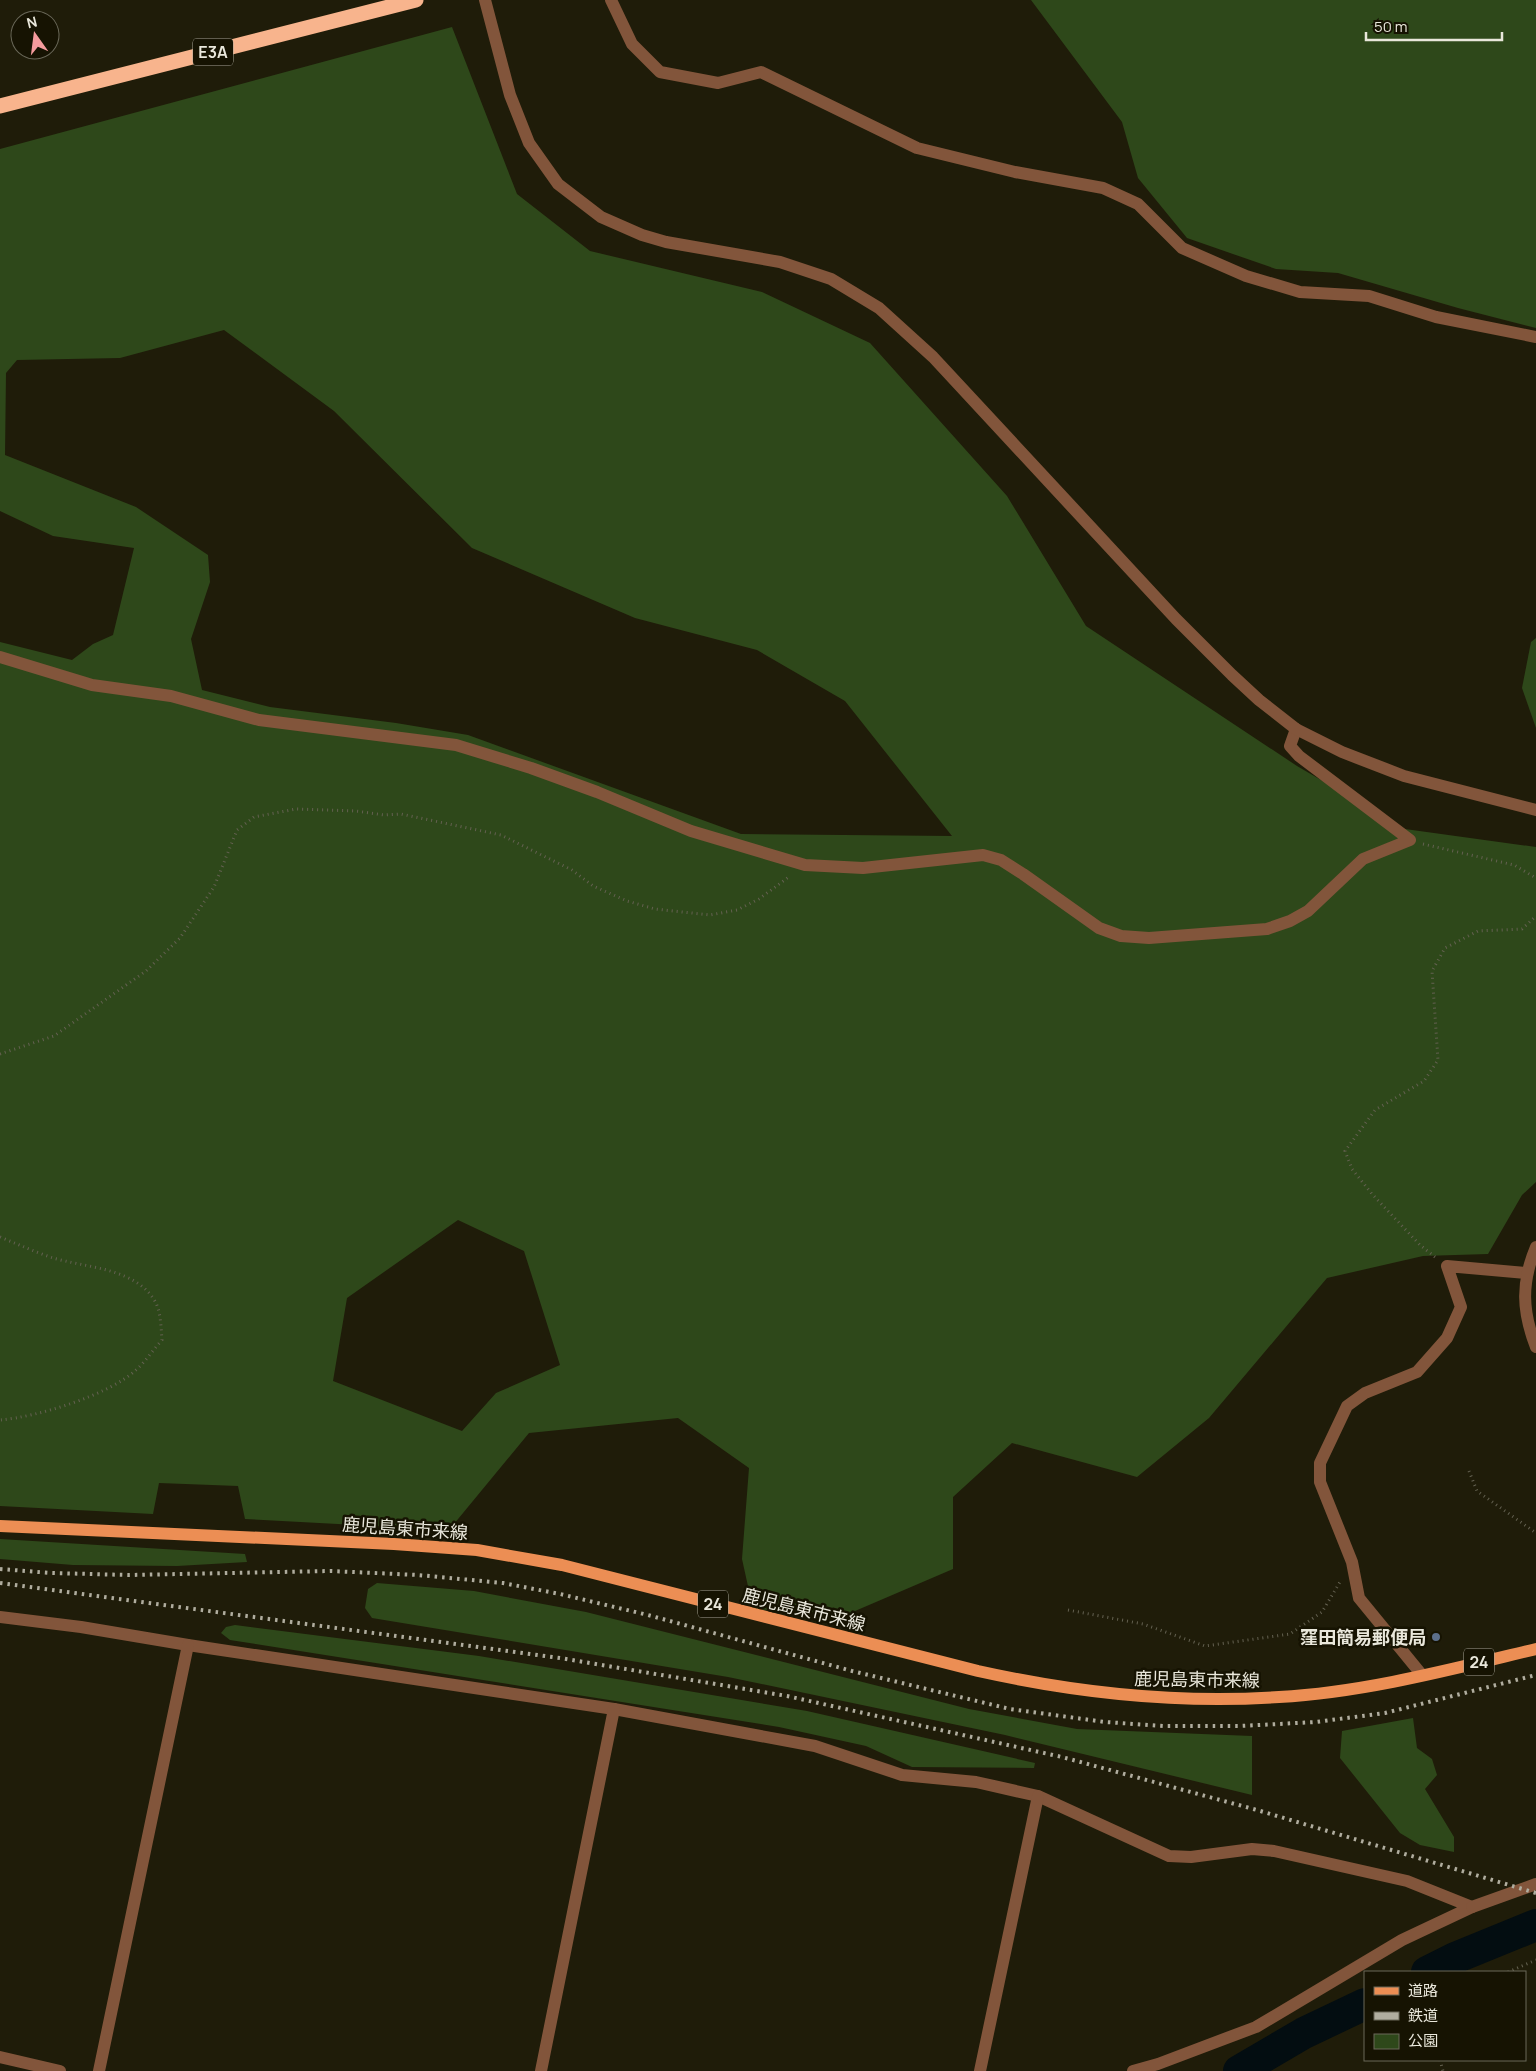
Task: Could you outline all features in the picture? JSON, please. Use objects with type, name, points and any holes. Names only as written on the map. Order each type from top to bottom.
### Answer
[{"type":"highway","name":"E3A","points":[[0,106],[416,0]]},
{"type":"highway","points":[[0,110],[45,95]]},
{"type":"main road","name":"鹿児島東市来線","points":[[0,1526],[394,1544],[477,1550],[562,1565],[978,1671],[1038,1684],[1142,1697],[1280,1697],[1357,1688],[1422,1676],[1536,1649]]},
{"type":"street","points":[[485,0],[510,95],[529,143],[558,184],[601,218],[642,235],[666,242],[780,262],[831,279],[879,308],[933,357],[1176,619],[1259,700],[1296,728],[1342,752],[1404,776],[1536,810]]},
{"type":"street","points":[[610,0],[632,44],[660,72],[718,83],[761,72],[917,148],[1015,172],[1103,188],[1138,204],[1182,248],[1246,276],[1300,292],[1369,296],[1436,317],[1536,337]]},
{"type":"street","points":[[0,657],[92,685],[171,696],[260,720],[456,745],[531,768],[691,830],[805,865],[863,868],[983,855],[1001,860],[1099,928],[1121,936],[1149,938],[1266,929],[1290,921],[1308,911],[1363,859],[1410,840]]},
{"type":"street","points":[[1296,728],[1290,746],[1299,756],[1410,840]]},
{"type":"street","points":[[1536,1248],[1526,1273],[1525,1306],[1536,1347]]},
{"type":"street","points":[[1422,1676],[1359,1598],[1352,1562],[1320,1482],[1320,1463],[1347,1406],[1365,1393],[1417,1372],[1447,1338],[1461,1307],[1447,1266],[1526,1273]]},
{"type":"street","points":[[0,1616],[614,1709],[815,1746],[902,1775],[976,1782],[1038,1796],[1169,1856],[1191,1857],[1252,1849],[1274,1851],[1407,1881],[1472,1907]]},
{"type":"street","points":[[99,2071],[188,1645]]},
{"type":"street","points":[[541,2071],[614,1709]]},
{"type":"street","points":[[980,2071],[1038,1796]]},
{"type":"street","points":[[1133,2071],[1158,2064],[1256,2027],[1402,1940],[1472,1907],[1536,1884]]},
{"type":"street","points":[[0,2057],[60,2071]]},
{"type":"path","points":[[0,1054],[54,1036],[146,971],[180,938],[214,887],[238,830],[254,817],[296,809],[356,811],[384,815],[401,814],[501,835],[572,870],[593,886],[627,901],[655,909],[710,915],[737,910],[759,899],[805,865]]},
{"type":"path","points":[[1410,840],[1435,848],[1514,865],[1536,878]]},
{"type":"path","points":[[1447,1266],[1420,1245],[1372,1194],[1352,1169],[1345,1151],[1375,1110],[1424,1081],[1438,1060],[1432,971],[1445,948],[1478,931],[1522,929],[1536,916]]},
{"type":"path","points":[[0,1237],[52,1257],[115,1272],[146,1289],[156,1304],[160,1318],[162,1340],[136,1370],[119,1382],[74,1404],[0,1420]]},
{"type":"path","points":[[1468,1471],[1477,1491],[1536,1533]]},
{"type":"path","points":[[1068,1610],[1143,1624],[1206,1646],[1290,1634],[1322,1612],[1352,1562]]},
{"type":"path","points":[[1510,1971],[1536,1960]]},
{"type":"green space","points":[[1031,0],[1536,0],[1536,328],[1458,308],[1338,273],[1276,269],[1187,238],[1138,178],[1122,122]]},
{"type":"green space","points":[[452,27],[517,194],[590,251],[762,292],[870,343],[1007,496],[1086,626],[1297,766],[1405,829],[1536,847],[1536,1182],[1522,1195],[1488,1254],[1423,1256],[1327,1278],[1209,1418],[1137,1477],[1012,1443],[953,1497],[953,1569],[848,1614],[753,1609],[742,1559],[749,1468],[678,1418],[529,1433],[449,1530],[245,1519],[238,1486],[159,1483],[153,1514],[0,1506],[0,642],[72,660],[93,644],[113,635],[134,548],[53,536],[0,511],[0,149]],"holes":[[[224,330],[334,411],[472,548],[635,618],[757,650],[845,701],[952,836],[741,834],[468,735],[396,723],[270,707],[202,690],[191,639],[210,582],[208,555],[136,507],[5,455],[6,373],[17,360],[120,358]],[[458,1220],[524,1251],[560,1365],[496,1393],[462,1431],[333,1381],[347,1298]]]},
{"type":"green space","points":[[1536,638],[1536,728],[1522,688],[1531,642]]},
{"type":"green space","points":[[0,1539],[245,1554],[247,1562],[177,1566],[73,1565],[0,1559]]},
{"type":"green space","points":[[377,1583],[474,1591],[586,1612],[969,1709],[1077,1729],[1252,1736],[1252,1795],[1005,1735],[728,1677],[372,1618],[365,1608],[368,1589]]},
{"type":"green space","points":[[235,1625],[479,1656],[807,1711],[1035,1763],[1034,1768],[912,1767],[866,1746],[779,1727],[230,1640],[221,1633],[226,1627]]},
{"type":"green space","points":[[1413,1718],[1417,1748],[1432,1759],[1437,1775],[1425,1789],[1454,1837],[1454,1852],[1420,1845],[1400,1833],[1340,1758],[1342,1731]]},
{"type":"waterway","points":[[1429,1971],[1455,1958],[1536,1925]]},
{"type":"waterway","points":[[1239,2071],[1304,2033],[1364,2004]]},
{"type":"railway","points":[[0,1569],[51,1573],[129,1575],[331,1571],[418,1575],[503,1583],[560,1594],[648,1615],[852,1671],[1010,1709],[1105,1722],[1164,1726],[1240,1726],[1316,1722],[1385,1713],[1536,1675]]},
{"type":"railway","points":[[0,1583],[560,1658],[787,1696],[1062,1757],[1257,1810],[1536,1893]]},
{"type":"place","name":"窪田簡易郵便局","points":[[1436,1637]]}]
